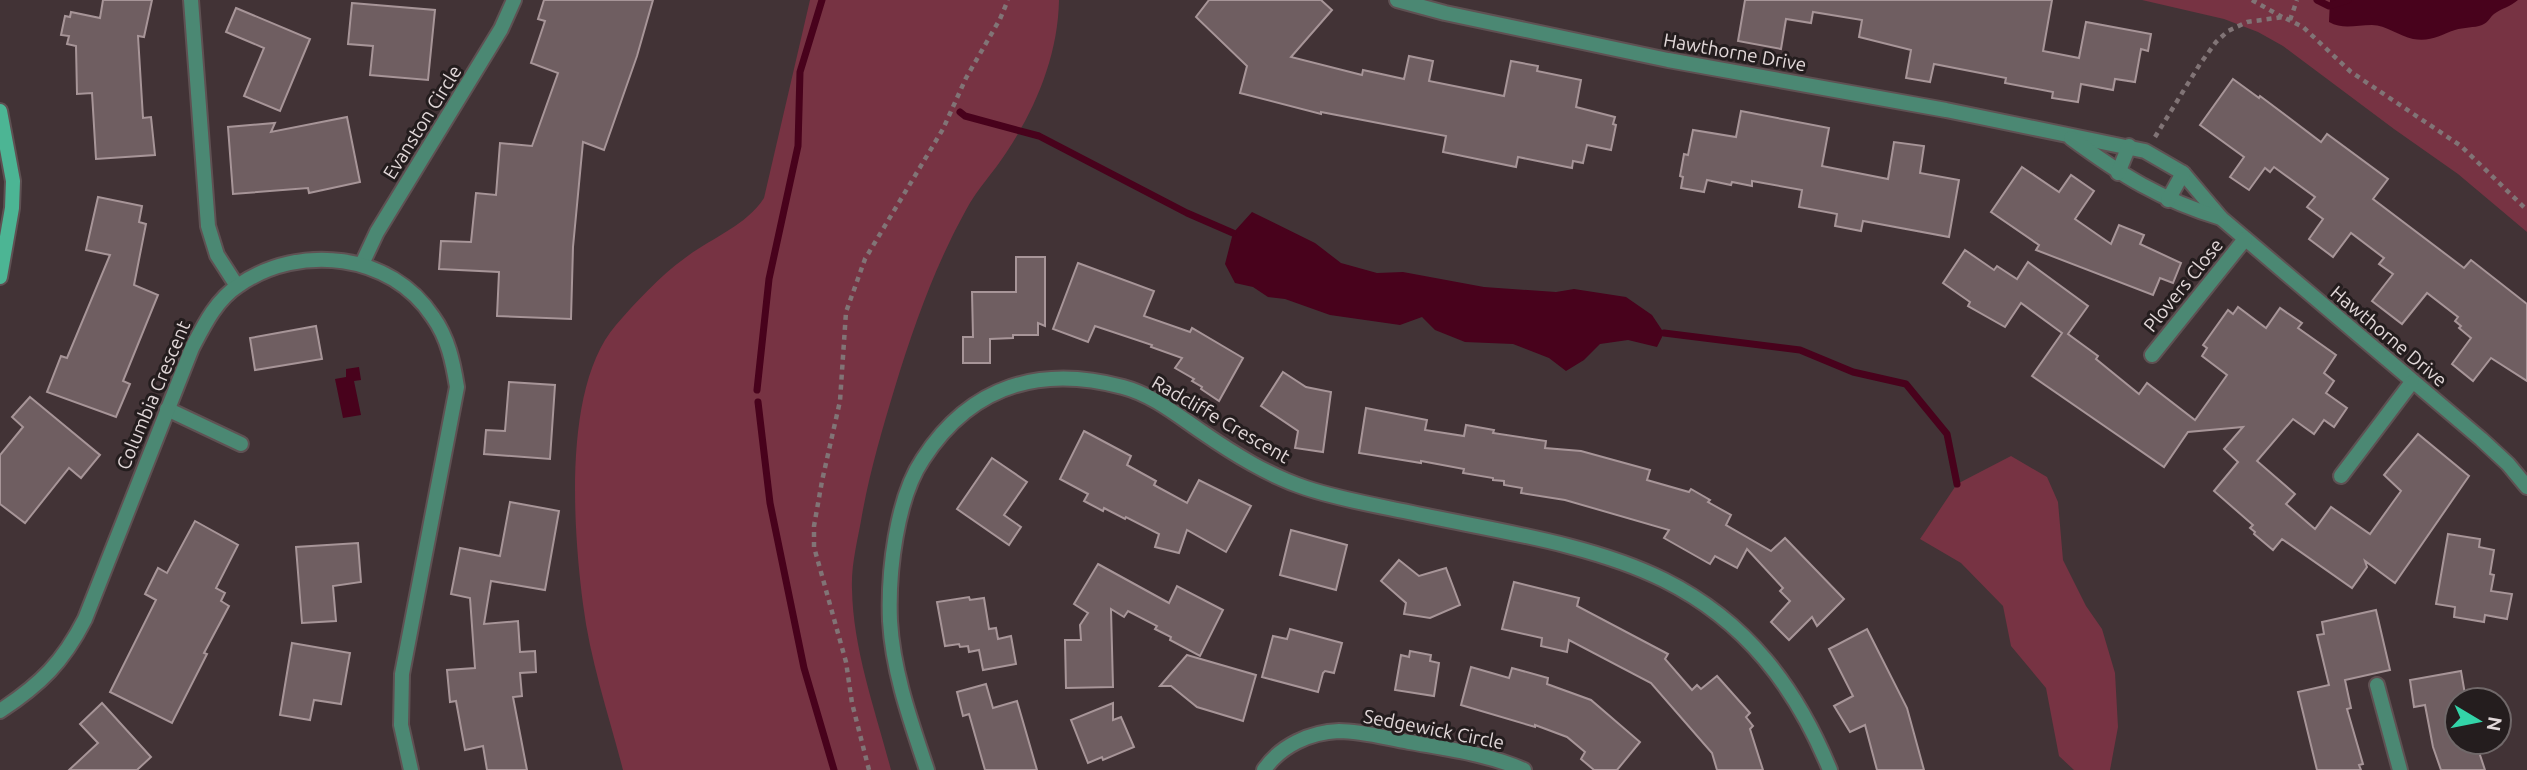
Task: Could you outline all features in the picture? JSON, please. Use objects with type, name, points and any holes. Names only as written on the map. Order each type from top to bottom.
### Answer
[{"type":"street","points":[[191,0],[208,226],[217,255],[237,286]]},
{"type":"street","name":"Evanston Circle","points":[[362,264],[377,232],[501,29],[514,0]]},
{"type":"street","name":"Hawthorne Drive","points":[[1397,0],[1445,13],[1654,57],[2145,151],[2183,173],[2221,218],[2508,464],[2527,487]]},
{"type":"street","points":[[0,111],[13,181],[12,208],[0,277]]},
{"type":"street","points":[[0,149],[2,128]]},
{"type":"street","name":"Hawthorne Drive","points":[[2067,135],[2118,173],[2168,200],[2221,218]]},
{"type":"street","points":[[2118,173],[2129,146]]},
{"type":"street","points":[[2168,200],[2183,173]]},
{"type":"street","name":"Plovers Close","points":[[2152,355],[2245,239]]},
{"type":"street","name":"Columbia Crescent","points":[[0,710],[49,673],[70,648],[85,619],[167,408],[209,314],[237,286],[264,271],[292,262],[324,259],[362,264],[392,278],[416,295],[434,317],[451,351],[457,387],[402,674],[401,725],[411,770]]},
{"type":"street","name":"Radcliffe Crescent","points":[[927,770],[900,686],[890,621],[893,557],[904,500],[921,461],[944,430],[972,406],[1005,388],[1042,378],[1085,378],[1128,388],[1158,401],[1225,448],[1304,488],[1552,543],[1617,561],[1665,580],[1708,607],[1744,636],[1782,678],[1814,729],[1830,770]]},
{"type":"street","points":[[2341,476],[2412,382]]},
{"type":"street","points":[[167,408],[241,444]]},
{"type":"street","points":[[2377,685],[2400,770]]},
{"type":"street","name":"Sedgewick Circle","points":[[1264,770],[1290,745],[1338,731],[1369,734],[1491,758],[1524,770]]},
{"type":"path","points":[[869,770],[852,703],[843,650],[814,547],[814,526],[822,481],[840,401],[844,323],[855,282],[865,259],[943,129],[966,78],[996,27],[1008,0]]},
{"type":"path","points":[[2252,0],[2303,27],[2351,72],[2461,146],[2527,209]]},
{"type":"path","points":[[2290,20],[2297,0]]},
{"type":"path","points":[[2145,151],[2200,64],[2228,31],[2247,22],[2283,17]]},
{"type":"shaded area","points":[[810,0],[1059,0],[1055,41],[1036,99],[1017,136],[966,210],[926,296],[895,387],[869,482],[854,561],[853,612],[866,681],[891,770],[623,770],[590,646],[579,572],[576,458],[587,384],[599,351],[616,325],[640,298],[676,265],[748,216],[764,198]]},
{"type":"shaded area","points":[[2142,0],[2527,0],[2527,232],[2458,174],[2283,46],[2258,32],[2224,19]]},
{"type":"shaded area","points":[[2330,0],[2518,0],[2494,14],[2482,25],[2419,40],[2377,25],[2345,26],[2329,22]]},
{"type":"shaded area","points":[[1252,212],[1315,243],[1341,263],[1377,273],[1403,272],[1484,287],[1556,292],[1574,289],[1626,297],[1652,315],[1664,333],[1657,347],[1628,340],[1600,344],[1584,360],[1566,371],[1549,358],[1513,344],[1465,342],[1435,330],[1422,317],[1400,325],[1330,315],[1285,299],[1268,297],[1253,287],[1235,283],[1225,264],[1233,233]]},
{"type":"shaded area","points":[[359,367],[361,380],[354,381],[361,415],[343,418],[335,379],[346,377],[346,369]]},
{"type":"shaded area","points":[[2011,456],[2047,477],[2058,502],[2063,560],[2086,606],[2102,629],[2115,673],[2118,727],[2110,770],[2074,770],[2059,756],[2046,688],[2011,646],[2003,606],[1961,563],[1920,539],[1957,484]]},
{"type":"building","points":[[103,0],[152,0],[144,37],[138,36],[143,118],[151,117],[155,155],[96,159],[92,93],[77,94],[76,46],[67,44],[69,36],[61,35],[65,16],[70,17],[71,12],[100,18]]},
{"type":"building","points":[[544,0],[653,0],[637,56],[604,150],[583,142],[573,247],[571,319],[497,316],[499,272],[439,269],[441,241],[471,242],[476,193],[496,195],[500,143],[532,146],[558,73],[531,63],[545,21],[538,19]]},
{"type":"building","points":[[1209,0],[1321,0],[1332,10],[1291,57],[1362,75],[1363,70],[1404,79],[1409,56],[1433,61],[1429,81],[1504,96],[1511,61],[1538,66],[1537,71],[1581,80],[1576,107],[1615,117],[1611,150],[1587,145],[1583,163],[1573,161],[1572,168],[1518,157],[1516,167],[1443,152],[1446,136],[1321,114],[1240,93],[1247,66],[1196,17]]},
{"type":"building","points":[[1745,0],[2052,0],[2043,51],[2079,58],[2086,22],[2151,34],[2148,51],[2141,49],[2135,82],[2115,79],[2113,90],[2081,84],[2078,102],[2052,98],[2053,92],[2005,83],[2006,78],[1934,64],[1930,82],[1906,78],[1911,50],[1859,37],[1862,20],[1813,12],[1811,23],[1786,19],[1781,49],[1738,41]]},
{"type":"building","points":[[352,3],[435,10],[428,80],[370,75],[373,46],[348,44]]},
{"type":"building","points":[[236,8],[310,39],[280,111],[244,96],[264,48],[226,32]]},
{"type":"building","points":[[2233,79],[2321,142],[2327,134],[2388,179],[2373,199],[2464,268],[2471,260],[2527,304],[2527,381],[2491,358],[2473,381],[2452,364],[2471,338],[2459,328],[2461,326],[2455,321],[2458,317],[2427,293],[2402,324],[2372,301],[2393,274],[2379,264],[2384,258],[2351,233],[2333,257],[2309,239],[2323,219],[2307,207],[2315,197],[2274,167],[2270,172],[2265,168],[2249,190],[2230,177],[2244,157],[2200,125]]},
{"type":"building","points":[[1741,111],[1829,128],[1822,166],[1888,179],[1894,142],[1924,146],[1920,173],[1959,180],[1949,237],[1863,221],[1861,231],[1835,226],[1837,214],[1799,207],[1802,190],[1752,181],[1752,186],[1707,180],[1704,192],[1681,188],[1684,154],[1688,155],[1693,130],[1736,137]]},
{"type":"building","points":[[347,117],[360,182],[309,193],[308,188],[233,194],[228,127],[275,123],[271,132]]},
{"type":"building","points":[[2022,167],[2059,192],[2071,175],[2094,191],[2075,219],[2111,244],[2119,225],[2144,235],[2140,244],[2181,263],[2173,283],[2160,278],[2153,295],[2036,250],[2039,245],[1991,212]]},
{"type":"building","points":[[98,197],[142,206],[139,222],[146,224],[134,285],[158,295],[123,381],[130,384],[116,417],[47,392],[61,356],[67,358],[110,255],[86,250]]},
{"type":"building","points":[[1965,250],[1994,270],[1997,266],[2017,279],[2028,262],[2088,306],[2068,334],[2098,356],[2096,359],[2139,394],[2147,383],[2195,420],[2227,375],[2202,356],[2207,348],[2203,345],[2228,310],[2233,314],[2238,307],[2266,328],[2280,308],[2302,323],[2298,328],[2336,355],[2324,373],[2334,381],[2326,393],[2347,408],[2334,427],[2324,420],[2314,434],[2293,419],[2257,461],[2295,494],[2286,504],[2315,529],[2331,507],[2370,534],[2401,491],[2384,475],[2418,434],[2469,476],[2395,583],[2365,561],[2367,567],[2352,588],[2282,539],[2273,550],[2254,534],[2250,528],[2253,525],[2214,491],[2238,462],[2224,449],[2243,427],[2188,432],[2164,467],[2032,376],[2062,333],[2021,303],[2005,327],[1968,306],[1970,302],[1943,283]]},
{"type":"building","points":[[1016,257],[1045,257],[1045,326],[1038,323],[1038,335],[990,339],[990,363],[963,363],[963,337],[973,337],[972,292],[1016,292]]},
{"type":"building","points":[[1078,263],[1154,291],[1144,316],[1190,332],[1192,328],[1243,358],[1219,401],[1201,389],[1202,387],[1192,381],[1194,379],[1175,368],[1182,358],[1095,326],[1088,342],[1053,329]]},
{"type":"building","points":[[316,326],[322,359],[255,370],[250,338]]},
{"type":"building","points":[[1283,372],[1306,387],[1331,392],[1323,452],[1295,448],[1298,431],[1261,406]]},
{"type":"building","points":[[509,382],[555,385],[550,459],[484,454],[486,430],[505,431]]},
{"type":"building","points":[[30,397],[100,455],[81,478],[69,468],[25,523],[0,504],[0,455],[23,427],[12,417]]},
{"type":"building","points":[[1366,408],[1427,420],[1425,430],[1464,436],[1466,425],[1494,430],[1493,433],[1546,441],[1545,448],[1581,451],[1650,470],[1647,480],[1689,492],[1691,489],[1731,515],[1726,525],[1771,551],[1785,538],[1844,599],[1817,626],[1812,617],[1789,640],[1771,622],[1790,601],[1780,591],[1783,588],[1747,549],[1737,568],[1715,556],[1710,564],[1664,538],[1669,530],[1565,500],[1521,493],[1522,488],[1504,485],[1504,481],[1493,478],[1463,473],[1464,469],[1359,453]]},
{"type":"building","points":[[1084,431],[1131,456],[1127,465],[1156,481],[1154,485],[1187,503],[1199,480],[1251,506],[1226,552],[1187,530],[1179,553],[1155,547],[1159,534],[1126,517],[1125,519],[1104,508],[1103,511],[1084,501],[1088,494],[1060,479]]},
{"type":"building","points":[[992,458],[1027,482],[1004,515],[1021,527],[1009,545],[957,509]]},
{"type":"building","points":[[510,502],[559,511],[545,590],[491,581],[484,624],[518,621],[520,652],[535,651],[536,672],[520,673],[522,696],[513,697],[527,770],[487,770],[483,746],[465,750],[456,701],[450,702],[447,670],[475,668],[470,598],[451,594],[460,548],[500,556]]},
{"type":"building","points":[[195,521],[238,545],[216,588],[225,593],[221,601],[229,606],[172,723],[110,692],[156,600],[145,594],[158,568],[167,573]]},
{"type":"building","points":[[1291,530],[1347,545],[1336,590],[1280,575]]},
{"type":"building","points":[[2448,534],[2480,539],[2479,547],[2494,550],[2490,574],[2494,575],[2491,591],[2512,594],[2507,619],[2485,615],[2484,622],[2454,617],[2455,607],[2436,604]]},
{"type":"building","points":[[358,543],[361,582],[333,586],[336,621],[302,623],[296,547]]},
{"type":"building","points":[[1399,560],[1419,576],[1446,568],[1460,605],[1430,618],[1404,614],[1406,603],[1381,581]]},
{"type":"building","points":[[1098,564],[1169,603],[1177,586],[1223,610],[1200,656],[1170,640],[1171,637],[1155,629],[1157,626],[1128,611],[1124,617],[1111,609],[1113,687],[1066,688],[1065,640],[1081,640],[1080,625],[1088,613],[1074,604]]},
{"type":"building","points":[[1514,582],[1579,598],[1577,606],[1668,654],[1665,659],[1692,690],[1697,685],[1701,689],[1717,676],[1750,713],[1746,717],[1753,726],[1750,729],[1763,770],[1717,770],[1712,753],[1651,683],[1569,640],[1567,652],[1541,646],[1542,638],[1502,629]]},
{"type":"building","points":[[969,597],[970,600],[984,598],[989,629],[996,628],[998,639],[1011,636],[1016,664],[983,670],[979,650],[969,652],[968,646],[960,647],[959,644],[945,646],[937,602]]},
{"type":"building","points":[[2376,610],[2390,670],[2345,680],[2351,708],[2347,709],[2363,764],[2359,765],[2361,770],[2317,770],[2298,692],[2329,685],[2317,635],[2324,634],[2322,622]]},
{"type":"building","points":[[1290,629],[1342,643],[1334,673],[1323,673],[1318,692],[1262,677],[1273,636],[1287,639]]},
{"type":"building","points":[[1867,629],[1907,708],[1924,770],[1877,770],[1865,725],[1850,732],[1834,706],[1853,696],[1829,649]]},
{"type":"building","points":[[292,643],[350,653],[341,704],[314,700],[310,720],[280,715]]},
{"type":"building","points":[[1410,651],[1431,655],[1430,661],[1439,663],[1434,696],[1395,690],[1401,655],[1409,657]]},
{"type":"building","points":[[1187,655],[1256,675],[1243,721],[1197,707],[1171,686],[1160,686]]},
{"type":"building","points":[[1471,667],[1509,678],[1512,668],[1548,678],[1547,684],[1591,700],[1640,742],[1617,770],[1594,770],[1581,759],[1585,752],[1567,737],[1535,725],[1461,705]]},
{"type":"building","points":[[2461,671],[2464,686],[2443,686],[2443,756],[2480,756],[2485,770],[2441,770],[2433,747],[2425,705],[2414,707],[2410,680]]},
{"type":"building","points":[[986,684],[993,708],[1017,701],[1037,770],[985,770],[969,714],[963,716],[957,692]]},
{"type":"building","points":[[102,703],[151,757],[137,770],[69,770],[98,743],[80,724]]},
{"type":"building","points":[[1113,703],[1113,720],[1121,717],[1134,747],[1088,763],[1071,720]]},
{"type":"waterway","points":[[757,390],[769,279],[798,146],[800,72],[822,0]]},
{"type":"waterway","points":[[2317,0],[2329,6],[2348,0]]},
{"type":"waterway","points":[[960,112],[965,116],[1039,136],[1187,213],[1233,233]]},
{"type":"waterway","points":[[1664,333],[1800,350],[1853,372],[1906,384],[1947,434],[1957,484]]},
{"type":"waterway","points":[[758,402],[770,503],[804,668],[834,770]]}]
